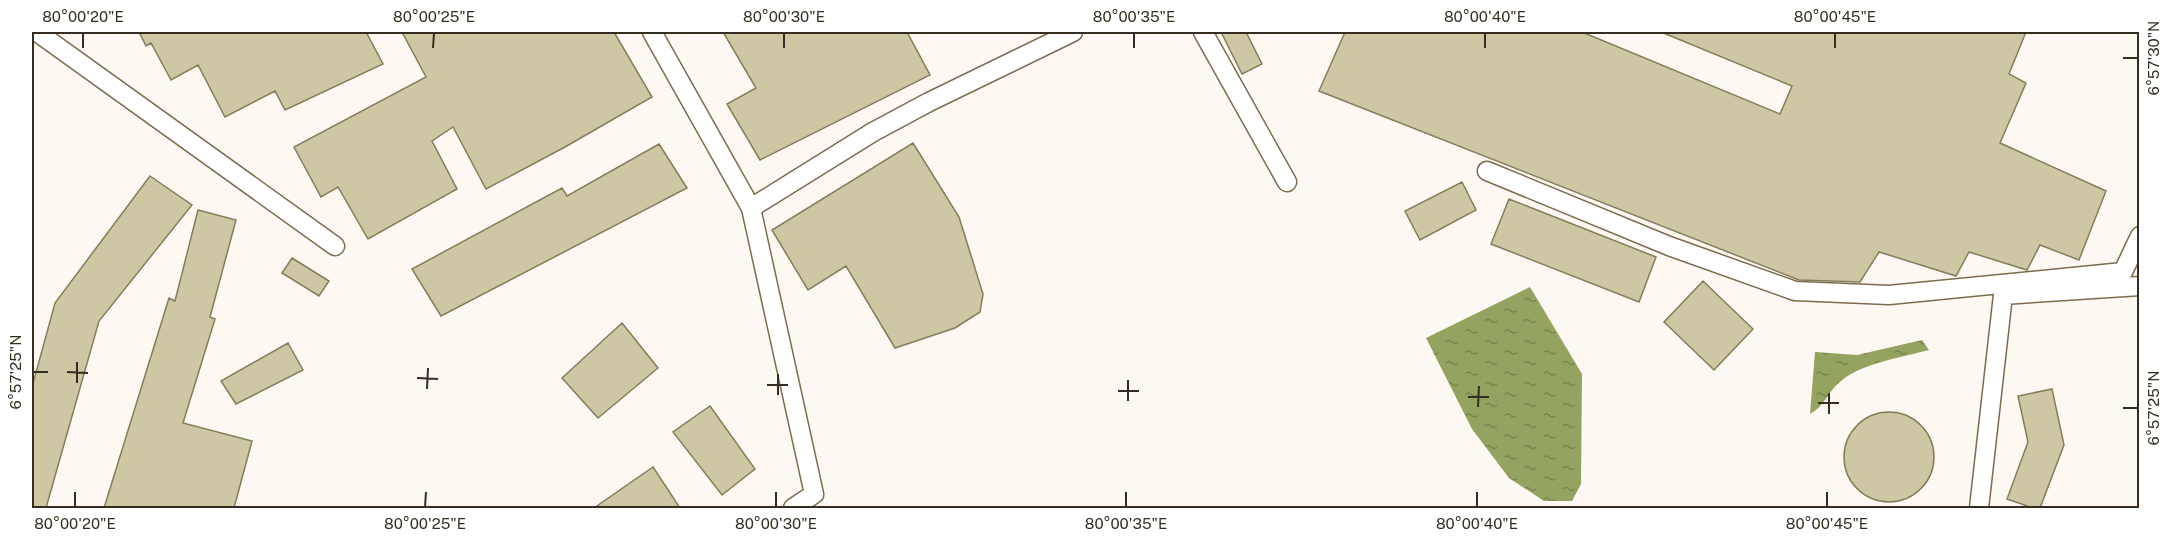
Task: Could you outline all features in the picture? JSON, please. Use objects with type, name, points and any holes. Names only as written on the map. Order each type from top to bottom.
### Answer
[{"type":"lane","points":[[34,32],[335,246]]},
{"type":"lane","points":[[652,32],[751,208],[814,494],[793,508]]},
{"type":"lane","points":[[751,208],[873,132],[1072,32]]},
{"type":"lane","points":[[1203,32],[1287,182]]},
{"type":"lane","points":[[1487,171],[1669,246],[1795,291],[1889,295],[2122,272],[2139,236]]},
{"type":"lane","points":[[1979,508],[2003,295],[2139,286]]},
{"type":"water","points":[[1530,287],[1582,374],[1581,484],[1572,501],[1544,501],[1509,478],[1472,429],[1426,338]]},
{"type":"water","points":[[1922,340],[1929,350],[1883,361],[1850,375],[1837,385],[1820,406],[1810,414],[1815,352],[1857,355]]},
{"type":"building","points":[[139,32],[366,32],[383,64],[285,110],[275,91],[225,117],[198,65],[171,80],[151,43],[146,46]]},
{"type":"building","points":[[402,32],[614,32],[652,97],[486,189],[453,127],[432,141],[457,189],[368,239],[338,187],[321,197],[294,147],[426,77]]},
{"type":"building","points":[[723,32],[907,32],[930,75],[760,160],[727,104],[756,88]]},
{"type":"building","points":[[1221,32],[1246,32],[1262,64],[1242,74]]},
{"type":"building","points":[[1345,32],[1582,32],[1780,114],[1792,86],[1661,32],[2026,32],[2009,74],[2026,83],[2000,143],[2106,191],[2079,260],[2040,245],[2027,270],[1969,252],[1956,276],[1879,252],[1860,282],[1799,280],[1319,91]]},
{"type":"building","points":[[913,143],[959,217],[983,294],[980,312],[955,328],[895,348],[846,266],[808,290],[772,230]]},
{"type":"building","points":[[659,144],[687,188],[441,316],[412,269],[562,188],[567,196]]},
{"type":"building","points":[[150,176],[192,205],[99,321],[46,508],[32,508],[32,387],[55,303]]},
{"type":"building","points":[[1462,182],[1476,210],[1420,240],[1405,211]]},
{"type":"building","points":[[1509,199],[1656,257],[1639,302],[1491,244]]},
{"type":"building","points":[[198,210],[236,220],[210,317],[215,319],[183,423],[252,441],[234,508],[104,508],[169,298],[175,301]]},
{"type":"building","points":[[292,258],[329,281],[319,296],[282,273]]},
{"type":"building","points":[[1703,281],[1753,329],[1714,370],[1664,322]]},
{"type":"building","points":[[622,323],[658,368],[598,418],[562,378]]},
{"type":"building","points":[[288,343],[303,370],[236,404],[221,381]]},
{"type":"building","points":[[2052,389],[2064,445],[2040,508],[2033,508],[2007,499],[2028,442],[2018,396]]},
{"type":"building","points":[[710,406],[755,469],[722,495],[673,432]]},
{"type":"building","points":[[1889,412],[1906,416],[1921,425],[1930,440],[1934,457],[1930,474],[1921,489],[1906,498],[1889,502],[1872,498],[1857,489],[1848,474],[1844,457],[1848,440],[1857,425],[1872,416]]},
{"type":"building","points":[[653,467],[680,508],[594,508]]}]
